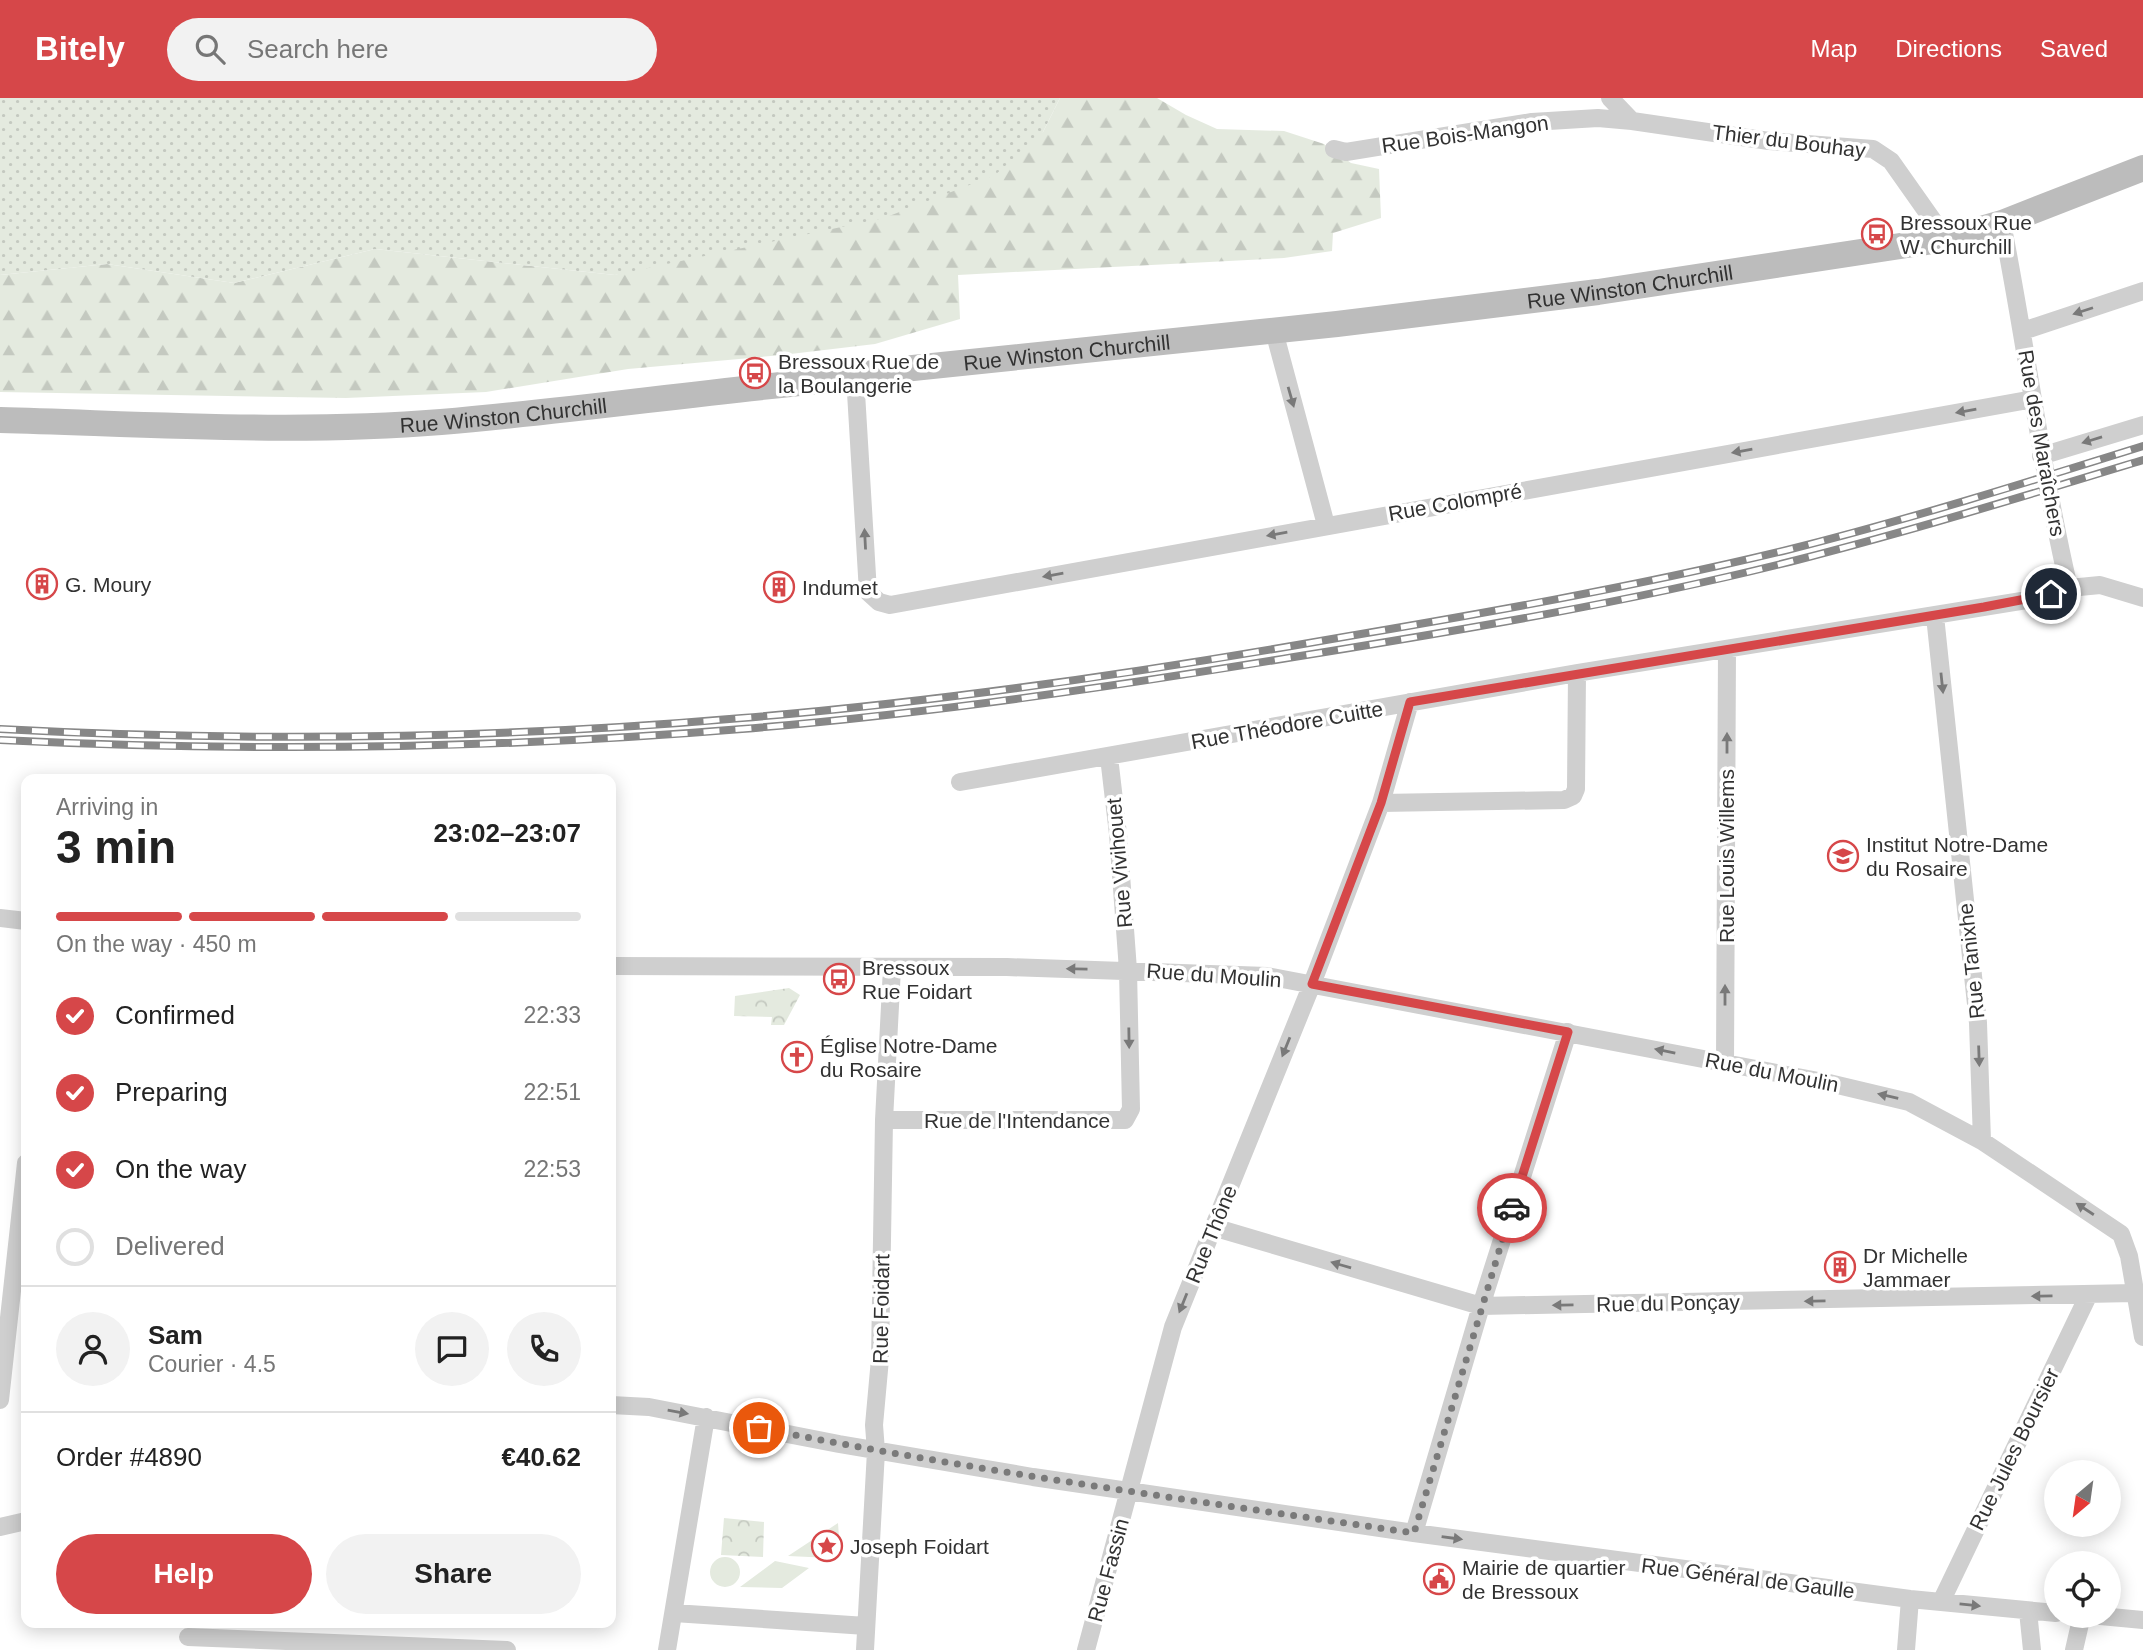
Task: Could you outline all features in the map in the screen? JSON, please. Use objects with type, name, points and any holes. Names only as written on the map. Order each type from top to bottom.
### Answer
[{"type":"main road","name":"Rue Winston Churchill","points":[[0,420],[124,422],[265,429],[439,422],[1274,331],[1598,292],[1946,239],[2002,223],[2143,168]]},
{"type":"street","points":[[1610,98],[1632,121]]},
{"type":"street","name":"Thier du Bouhay","points":[[1598,118],[1769,141],[1872,149],[1891,161],[1946,239]]},
{"type":"street","name":"Rue Bois-Mangon","points":[[1334,149],[1346,152],[1532,121],[1598,118]]},
{"type":"street","name":"Rue des Maraîchers","points":[[2002,223],[2023,331],[2050,506],[2069,588]]},
{"type":"street","points":[[2023,331],[2143,291]]},
{"type":"street","points":[[1274,331],[1326,525]]},
{"type":"street","name":"Rue Colompré","points":[[855,376],[868,592],[878,603],[890,605],[2033,399]]},
{"type":"street","points":[[2041,456],[2143,425]]},
{"type":"street","points":[[2069,588],[2100,585],[2143,598]]},
{"type":"street","name":"Rue Théodore Cuitte","points":[[960,782],[1577,673],[2034,599],[2069,588]]},
{"type":"street","name":"Rue Tanixhe","points":[[1935,615],[1978,1023],[1982,1141]]},
{"type":"street","name":"Rue Louis Willems","points":[[1725,1063],[1727,649]]},
{"type":"street","points":[[1381,803],[1564,800],[1573,796],[1576,789],[1577,673]]},
{"type":"street","name":"Rue Thône","points":[[1129,1490],[1173,1328],[1312,984],[1381,803],[1410,702]]},
{"type":"street","name":"Rue Vivihouet","points":[[1109,757],[1118,834],[1128,970]]},
{"type":"street","points":[[0,918],[21,920]]},
{"type":"street","name":"Rue du Moulin","points":[[616,966],[1128,970],[1267,976],[1568,1032],[1829,1083],[1909,1102],[1982,1141],[2116,1229],[2136,1253]]},
{"type":"street","name":"Rue Foidart","points":[[865,1650],[876,1451],[874,1425],[880,1359],[884,1120],[892,968]]},
{"type":"street","name":"Rue de l'Intendance","points":[[884,1120],[1125,1119],[1131,1110],[1128,970]]},
{"type":"street","points":[[1414,1533],[1481,1306],[1568,1032]]},
{"type":"street","points":[[0,1400],[21,1209]]},
{"type":"street","name":"Rue du Ponçay","points":[[1213,1227],[1481,1306],[2135,1293]]},
{"type":"street","points":[[2136,1253],[2135,1293],[2143,1337]]},
{"type":"street","name":"Rue Jules Boursier","points":[[1941,1602],[2088,1296]]},
{"type":"street","name":"Rue Général de Gaulle","points":[[616,1405],[649,1407],[876,1451],[1033,1477],[1414,1533],[1910,1599],[2044,1612]]},
{"type":"street","points":[[667,1650],[706,1417]]},
{"type":"street","name":"Rue Fassin","points":[[1086,1650],[1129,1490]]},
{"type":"street","points":[[0,1527],[21,1522]]},
{"type":"street","points":[[1906,1650],[1910,1599]]},
{"type":"street","points":[[2028,1611],[2032,1650]]},
{"type":"street","points":[[674,1613],[866,1626]]},
{"type":"street","points":[[2121,1618],[2143,1620]]},
{"type":"street","points":[[2074,1650],[2079,1628]]},
{"type":"street","points":[[188,1637],[507,1650]]},
{"type":"green space","points":[[0,98],[1060,98],[1043,132],[995,175],[884,218],[615,275],[375,249],[234,283],[107,264],[0,275]]},
{"type":"green space","points":[[1060,98],[1157,98],[1217,129],[1284,131],[1324,144],[1351,163],[1379,169],[1381,218],[1333,233],[1332,251],[1284,258],[958,275],[960,319],[875,344],[628,369],[486,392],[346,398],[0,392],[0,275],[107,264],[234,283],[375,249],[615,275],[1043,132]]},
{"type":"green space","points":[[789,988],[800,995],[784,1025],[771,1025],[772,1017],[734,1016],[735,996]]},
{"type":"green space","points":[[724,1518],[764,1522],[763,1557],[721,1555]]},
{"type":"green space","points":[[838,1523],[840,1551],[831,1558],[788,1556]]},
{"type":"green space","points":[[725,1557],[731,1558],[739,1566],[739,1578],[731,1586],[725,1587],[719,1586],[711,1578],[710,1572],[711,1566],[719,1558]]},
{"type":"green space","points":[[775,1561],[809,1568],[782,1588],[740,1587]]},
{"type":"railway","points":[[0,729],[278,737],[464,734],[742,718],[1035,686],[1384,630],[1672,576],[1877,526],[2143,446]]},
{"type":"railway","points":[[0,740],[278,747],[557,741],[811,723],[1018,699],[1420,636],[1672,589],[1884,537],[2143,460]]},
{"type":"way so far","points":[[759,1428],[1033,1477],[1414,1533],[1512,1208]]},
{"type":"place","name":"Bressoux Rue W. Churchill","points":[[1877,234]]},
{"type":"place","name":"Bressoux Rue de la Boulangerie","points":[[755,373]]},
{"type":"place","name":"G. Moury","points":[[42,584]]},
{"type":"place","name":"Indumet","points":[[779,587]]},
{"type":"place","name":"Institut Notre-Dame du Rosaire","points":[[1843,856]]},
{"type":"place","name":"Bressoux Rue Foidart","points":[[839,979]]},
{"type":"place","name":"Église Notre-Dame du Rosaire","points":[[797,1057]]},
{"type":"place","name":"Dr Michelle Jammaer","points":[[1840,1267]]},
{"type":"place","name":"Joseph Foidart","points":[[827,1546]]},
{"type":"place","name":"Mairie de quartier de Bressoux","points":[[1439,1579]]},
{"type":"route","points":[[1512,1208],[1568,1032],[1312,984],[1381,803],[1410,702],[2034,599],[2051,594]]}]
